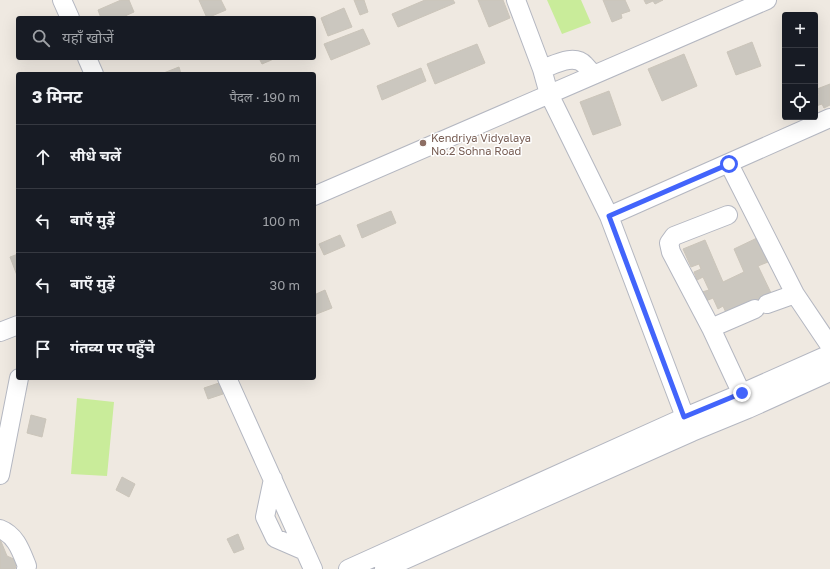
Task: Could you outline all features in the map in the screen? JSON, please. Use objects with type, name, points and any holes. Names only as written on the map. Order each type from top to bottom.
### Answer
[{"type":"street","points":[[62,0],[69,16]]},
{"type":"street","points":[[516,0],[542,69],[549,94],[609,216],[688,425]]},
{"type":"street","points":[[316,195],[767,0]]},
{"type":"street","points":[[88,60],[93,72]]},
{"type":"street","points":[[542,69],[570,60],[579,60],[585,64],[593,75]]},
{"type":"street","points":[[609,216],[830,118]]},
{"type":"street","points":[[729,164],[795,294],[830,346]]},
{"type":"street","points":[[728,215],[674,236],[669,242],[671,252],[711,328],[745,401]]},
{"type":"street","points":[[711,328],[795,294]]},
{"type":"street","points":[[0,332],[16,325]]},
{"type":"street","points":[[745,401],[830,354]]},
{"type":"street","points":[[348,569],[745,401],[830,372]]},
{"type":"street","points":[[0,475],[19,380]]},
{"type":"street","points":[[228,380],[313,569]]},
{"type":"street","points":[[384,569],[688,425]]},
{"type":"street","points":[[0,529],[6,531],[19,545],[27,566],[26,569]]},
{"type":"green space","points":[[547,0],[581,0],[591,23],[562,34]]},
{"type":"green space","points":[[77,398],[114,402],[107,476],[71,474]]},
{"type":"building","points":[[121,0],[129,0],[134,12],[125,16],[100,16],[98,10]]},
{"type":"building","points":[[199,0],[221,0],[226,10],[212,16],[206,16]]},
{"type":"building","points":[[354,0],[364,0],[368,12],[360,15]]},
{"type":"building","points":[[425,0],[453,0],[455,3],[398,27],[392,14]]},
{"type":"building","points":[[478,0],[503,0],[510,18],[489,27]]},
{"type":"building","points":[[603,0],[625,0],[630,11],[621,14],[622,18],[612,22]]},
{"type":"building","points":[[644,0],[663,0],[655,4],[653,1],[646,4]]},
{"type":"building","points":[[344,8],[352,27],[328,36],[321,18]]},
{"type":"building","points":[[363,29],[370,44],[331,60],[324,44]]},
{"type":"building","points":[[752,42],[761,66],[736,75],[727,52]]},
{"type":"building","points":[[477,44],[485,63],[435,84],[427,64]]},
{"type":"building","points":[[684,54],[697,86],[662,101],[648,69]]},
{"type":"building","points":[[260,60],[271,60],[262,64]]},
{"type":"building","points":[[179,67],[180,72],[166,72]]},
{"type":"building","points":[[421,68],[426,81],[382,100],[377,86]]},
{"type":"building","points":[[830,84],[830,105],[824,108],[822,104],[818,105],[818,89]]},
{"type":"building","points":[[609,91],[621,125],[593,135],[580,102]]},
{"type":"building","points":[[391,211],[396,223],[362,238],[357,225]]},
{"type":"building","points":[[340,235],[345,246],[324,255],[319,244]]},
{"type":"building","points":[[757,238],[768,262],[758,266],[772,295],[769,310],[758,315],[727,315],[723,306],[718,309],[713,298],[706,301],[702,292],[709,290],[703,277],[697,280],[694,272],[701,269],[699,264],[691,267],[683,249],[705,240],[723,282],[744,272],[734,249]]},
{"type":"building","points":[[16,255],[16,273],[10,257]]},
{"type":"building","points":[[325,290],[332,308],[316,314],[316,294]]},
{"type":"building","points":[[219,383],[223,394],[208,399],[204,388]]},
{"type":"building","points":[[31,415],[46,419],[42,437],[27,433]]},
{"type":"building","points":[[122,477],[135,484],[129,497],[116,490]]},
{"type":"building","points":[[238,534],[244,549],[234,553],[227,539]]},
{"type":"building","points":[[0,539],[7,556],[18,561],[15,569],[0,569]]},
{"type":"place","name":"Kendriya Vidyalaya No.2 Sohna Road","points":[[423,143]]},
{"type":"route","points":[[729,164],[609,216],[684,417],[742,393]]}]
